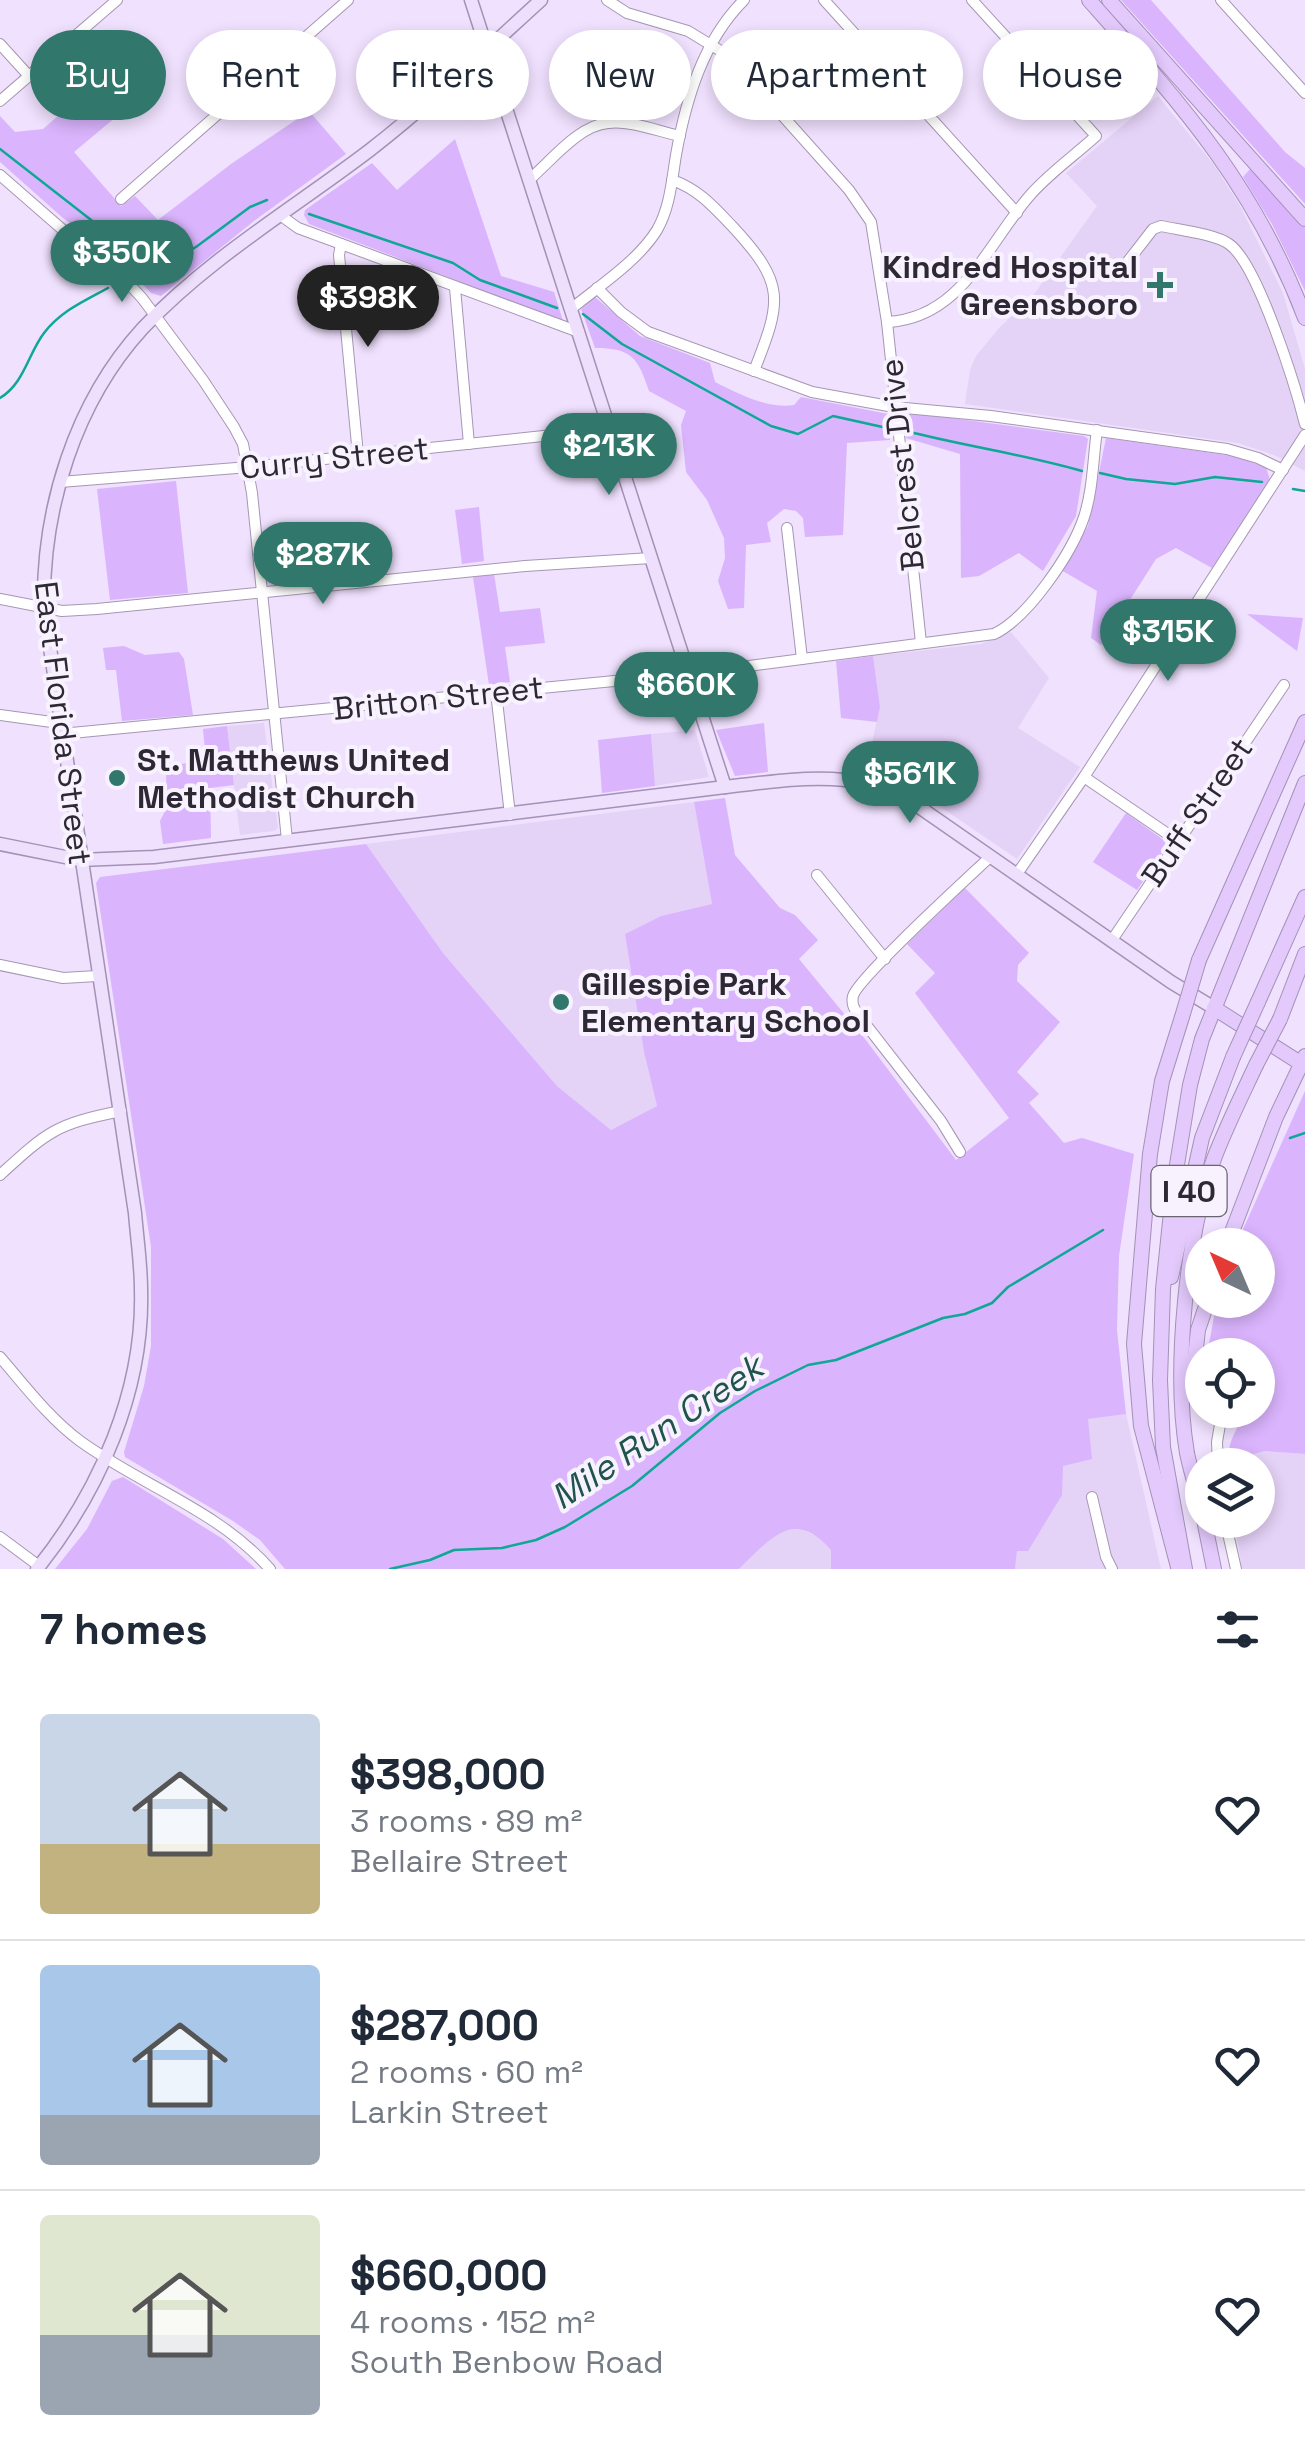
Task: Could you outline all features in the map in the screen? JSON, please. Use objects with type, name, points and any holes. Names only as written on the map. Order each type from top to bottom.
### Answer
[{"type":"highway","points":[[1089,0],[1193,118],[1220,155],[1270,234],[1305,318]]},
{"type":"highway","points":[[1109,0],[1305,219]]},
{"type":"highway","points":[[1182,1569],[1141,1426],[1134,1344],[1150,1154],[1162,1081],[1199,960],[1305,722]]},
{"type":"highway","points":[[1160,1330],[1166,1250],[1187,1101],[1214,1008],[1305,783]]},
{"type":"highway","name":"I 40","points":[[1182,1569],[1163,1447],[1160,1330],[1202,1138],[1233,1057],[1305,897]]},
{"type":"highway","name":"I 40","points":[[1187,1448],[1182,1358],[1201,1206],[1214,1158],[1280,1019],[1305,954]]},
{"type":"highway","points":[[1280,1019],[1305,977]]},
{"type":"highway","points":[[1214,1008],[1304,1062],[1234,1228]]},
{"type":"highway","points":[[1196,1448],[1192,1368],[1202,1318]]},
{"type":"highway","name":"I 40","points":[[1208,1538],[1214,1569]]},
{"type":"main road","points":[[471,0],[480,30]]},
{"type":"main road","name":"East Florida Street","points":[[507,30],[541,0]]},
{"type":"main road","name":"East Florida Street","points":[[38,1568],[80,1508],[124,1408],[134,1367],[142,1294],[136,1212],[97,976],[44,608],[46,546],[60,482],[88,412],[122,356],[155,316],[404,120]]},
{"type":"main road","points":[[510,120],[725,787]]},
{"type":"main road","points":[[0,844],[80,860],[154,858],[725,787],[824,777],[876,784],[912,802],[1214,1008]]},
{"type":"street","points":[[0,101],[118,0]]},
{"type":"street","points":[[121,199],[348,0]]},
{"type":"street","name":"Belcrest Drive","points":[[607,0],[627,13],[688,31],[711,43]]},
{"type":"street","points":[[721,30],[744,0]]},
{"type":"street","points":[[824,0],[1017,214]]},
{"type":"street","points":[[887,322],[910,321],[948,301],[1032,193],[1096,136],[972,0]]},
{"type":"street","points":[[1221,0],[1305,93]]},
{"type":"street","points":[[572,309],[643,248],[657,230],[680,136],[711,43]]},
{"type":"street","points":[[0,44],[29,76]]},
{"type":"street","name":"Belcrest Drive","points":[[785,120],[864,211],[878,250],[920,643]]},
{"type":"street","points":[[530,179],[585,131],[601,124],[613,122],[680,136]]},
{"type":"street","points":[[0,175],[116,270],[204,380],[244,444],[286,840]]},
{"type":"street","points":[[672,180],[690,186],[706,198],[769,270],[774,286],[774,320],[754,371]]},
{"type":"street","points":[[280,215],[298,228],[579,332]]},
{"type":"street","points":[[1122,268],[1154,229],[1162,226],[1220,239],[1233,246],[1249,272],[1285,356],[1305,424]]},
{"type":"street","points":[[341,244],[358,455]]},
{"type":"street","points":[[455,288],[469,444]]},
{"type":"street","points":[[597,288],[648,332],[812,392],[894,407],[1226,449],[1283,470]]},
{"type":"street","name":"Curry Street","points":[[60,482],[609,429]]},
{"type":"street","name":"Britton Street","points":[[0,714],[60,729],[274,715],[688,674],[994,634],[1021,617],[1083,520],[1097,430]]},
{"type":"street","points":[[1017,874],[1305,435]]},
{"type":"street","points":[[786,528],[802,659]]},
{"type":"street","points":[[0,599],[62,611],[97,609],[526,566],[650,558]]},
{"type":"street","name":"Buff Street","points":[[1112,940],[1284,685]]},
{"type":"street","points":[[496,692],[510,815]]},
{"type":"street","points":[[1084,777],[1178,841]]},
{"type":"street","points":[[960,1152],[941,1120],[860,1017],[852,998],[885,959],[991,856]]},
{"type":"street","points":[[817,875],[885,959]]},
{"type":"street","points":[[0,965],[63,978],[97,976]]},
{"type":"street","points":[[0,1176],[44,1135],[62,1125],[121,1111]]},
{"type":"street","points":[[0,1357],[58,1422],[105,1458],[216,1522],[270,1569]]},
{"type":"street","points":[[1092,1496],[1102,1544],[1112,1569]]},
{"type":"street","points":[[0,1537],[38,1568]]},
{"type":"street","points":[[1230,1538],[1236,1569]]},
{"type":"shaded area","points":[[1121,0],[1151,0],[1285,152],[1305,168],[1305,204],[1158,41],[1158,30],[1148,30]]},
{"type":"shaded area","name":"Kindred Hospital Greensboro","points":[[1158,96],[1214,165],[1239,204],[1283,293],[1305,369],[1305,471],[1238,443],[965,404],[976,356],[1032,297],[1097,206],[1066,173],[1129,120],[1158,120]]},
{"type":"shaded area","points":[[0,116],[15,132],[43,129],[53,120],[112,120],[74,152],[121,206],[135,196],[158,220],[296,120],[317,120],[346,154],[161,296],[151,293],[119,259],[63,218],[0,162]]},
{"type":"shaded area","points":[[455,139],[501,276],[554,292],[563,321],[309,224],[304,215],[305,210],[372,163],[397,190]]},
{"type":"shaded area","points":[[1251,168],[1305,228],[1305,291],[1243,177]]},
{"type":"shaded area","points":[[595,297],[640,336],[710,363],[715,382],[743,396],[784,406],[794,405],[801,397],[888,414],[890,440],[847,443],[843,535],[805,537],[803,518],[796,511],[784,509],[767,523],[771,542],[746,545],[744,608],[728,609],[718,581],[725,558],[724,538],[707,500],[686,472],[681,425],[686,411],[649,391],[632,357],[618,350],[595,348],[581,309]]},
{"type":"shaded area","points":[[907,412],[1088,439],[1076,516],[1043,571],[1019,553],[979,576],[961,578],[960,454],[906,438],[903,416]]},
{"type":"shaded area","points":[[1106,438],[1233,456],[1266,467],[1270,480],[1212,568],[1176,548],[1156,559],[1101,645],[1091,638],[1097,591],[1061,570],[1088,526]]},
{"type":"shaded area","points":[[176,481],[188,593],[110,600],[97,489]]},
{"type":"shaded area","points":[[479,507],[484,561],[462,564],[455,510]]},
{"type":"shaded area","points":[[494,574],[500,612],[540,608],[545,643],[505,647],[510,682],[489,685],[473,577]]},
{"type":"shaded area","points":[[1247,614],[1303,618],[1297,651]]},
{"type":"shaded area","points":[[1011,632],[1049,678],[1018,728],[1080,767],[1017,859],[907,784],[866,770],[880,707],[873,656],[981,644]]},
{"type":"shaded area","points":[[124,646],[145,655],[179,652],[184,659],[193,715],[122,721],[116,670],[106,670],[103,648]]},
{"type":"shaded area","points":[[873,656],[880,707],[877,722],[841,718],[836,661]]},
{"type":"shaded area","points":[[264,723],[278,828],[240,835],[227,726]]},
{"type":"shaded area","points":[[764,723],[768,772],[735,776],[716,730]]},
{"type":"shaded area","points":[[227,726],[234,785],[210,788],[211,838],[163,844],[160,821],[167,807],[166,771],[171,765],[206,761],[203,729]]},
{"type":"shaded area","points":[[695,730],[709,777],[655,786],[651,734]]},
{"type":"shaded area","points":[[651,734],[655,786],[602,793],[598,740]]},
{"type":"shaded area","points":[[725,798],[735,855],[780,908],[795,915],[818,940],[799,959],[956,1160],[1009,1118],[915,993],[935,973],[907,944],[965,888],[1029,953],[1018,965],[1017,981],[1060,1022],[1017,1072],[1039,1094],[1029,1103],[1064,1143],[1082,1138],[1134,1154],[1119,1256],[1117,1330],[1126,1414],[1088,1419],[1092,1459],[1063,1466],[1062,1495],[1028,1551],[1017,1551],[1015,1569],[831,1569],[831,1550],[817,1537],[794,1529],[772,1538],[739,1569],[285,1569],[260,1540],[233,1521],[125,1457],[151,1346],[151,1247],[96,883],[100,877],[366,844],[443,953],[557,1086],[611,1130],[657,1106],[625,934],[661,916],[712,904],[694,802]]},
{"type":"shaded area","name":"Gillespie Park Elementary School","points":[[694,802],[712,904],[661,916],[625,934],[657,1106],[611,1130],[557,1086],[443,953],[366,844]]},
{"type":"shaded area","points":[[1126,813],[1165,841],[1166,847],[1137,890],[1093,862]]},
{"type":"shaded area","points":[[1305,1091],[1305,1454],[1275,1452],[1275,1448],[1230,1448],[1237,1428],[1275,1428],[1275,1338],[1210,1338],[1214,1318],[1275,1318],[1275,1228],[1244,1228]]},
{"type":"shaded area","points":[[1126,1414],[1161,1569],[1015,1569],[1017,1551],[1088,1419]]},
{"type":"shaded area","points":[[1275,1452],[1305,1454],[1305,1569],[1242,1569],[1237,1538],[1275,1538]]},
{"type":"shaded area","points":[[123,1477],[223,1539],[256,1569],[55,1569],[87,1529],[112,1481]]},
{"type":"shaded area","points":[[801,1529],[820,1538],[832,1550],[831,1569],[739,1569],[780,1530]]},
{"type":"waterway","points":[[0,149],[154,269]]},
{"type":"waterway","points":[[147,273],[196,247],[250,207],[267,200]]},
{"type":"waterway","points":[[309,214],[453,263],[480,280],[557,308]]},
{"type":"waterway","points":[[0,398],[15,385],[51,325],[73,307],[108,288]]},
{"type":"waterway","points":[[583,314],[622,344],[771,426],[798,434],[833,416],[887,428]]},
{"type":"waterway","points":[[906,431],[1082,471]]},
{"type":"waterway","points":[[1100,473],[1175,484],[1215,477],[1262,482]]},
{"type":"waterway","points":[[1293,489],[1305,491]]},
{"type":"waterway","name":"Mile Run Creek","points":[[1290,1138],[1305,1133]]},
{"type":"waterway","name":"Mile Run Creek","points":[[390,1569],[454,1550],[502,1548],[536,1540],[565,1527],[632,1486],[720,1413],[755,1391],[808,1365],[836,1360],[992,1303],[1008,1287],[1103,1230]]},
{"type":"place","name":"Kindred Hospital Greensboro","points":[[1160,285]]},
{"type":"place","name":"St. Matthews United Methodist Church","points":[[117,778]]},
{"type":"place","name":"Gillespie Park Elementary School","points":[[561,1002]]}]
